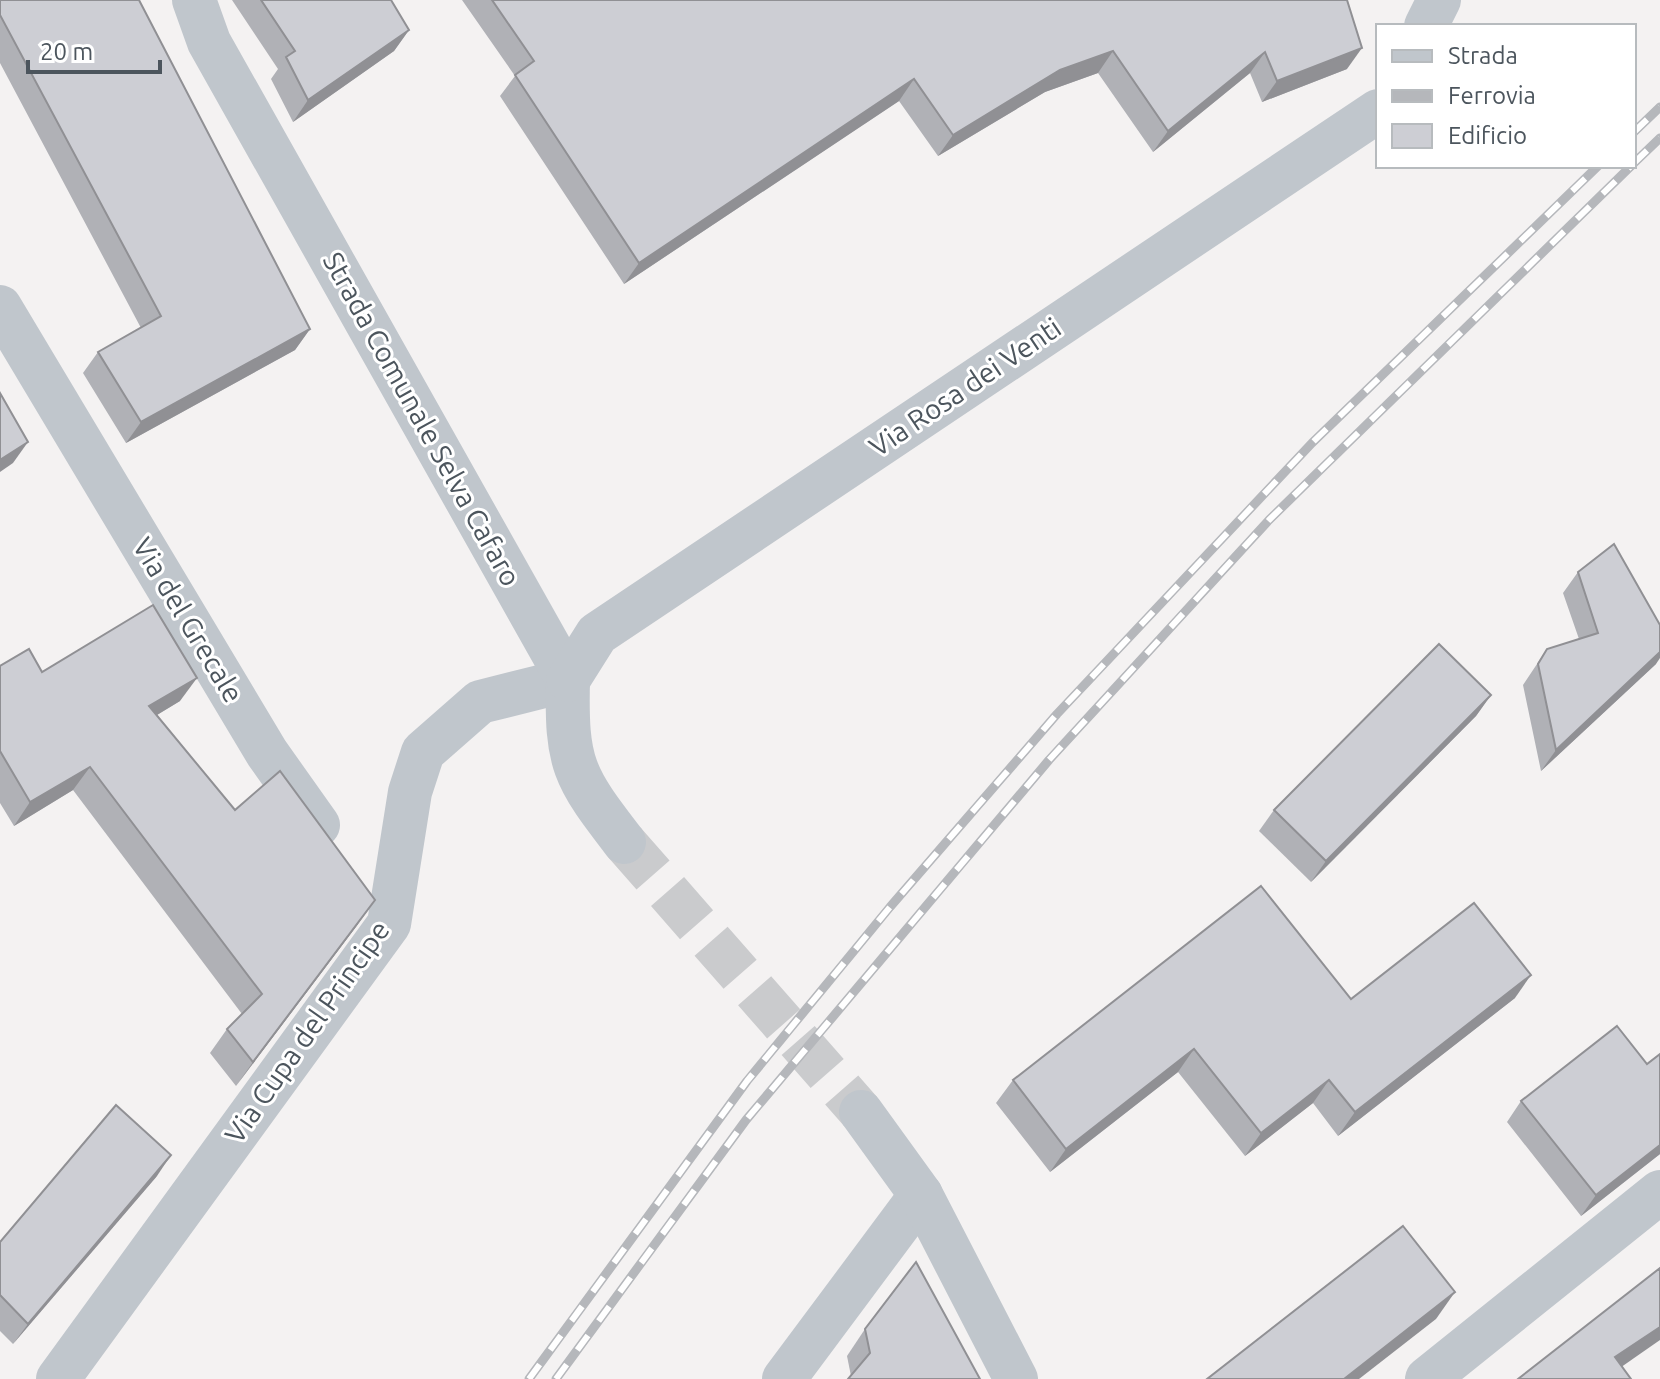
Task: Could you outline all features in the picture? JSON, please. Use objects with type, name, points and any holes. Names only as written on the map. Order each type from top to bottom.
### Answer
[{"type":"street","name":"Strada Comunale Selva Cafaro","points":[[194,0],[209,42],[568,680]]},
{"type":"street","points":[[1427,24],[1439,0]]},
{"type":"street","name":"Via Rosa dei Venti","points":[[568,680],[597,634],[1376,112]]},
{"type":"street","name":"Via del Grecale","points":[[0,307],[267,753],[389,924]]},
{"type":"street","points":[[568,680],[566,740],[582,787],[624,842]]},
{"type":"street","name":"Via Cupa del Principe","points":[[58,1379],[389,924],[410,792],[423,752],[480,702],[568,680]]},
{"type":"street","points":[[861,1112],[921,1195],[1016,1379]]},
{"type":"street","points":[[1427,1379],[1660,1192]]},
{"type":"street","points":[[784,1379],[921,1195]]},
{"type":"building","points":[[0,0],[139,0],[310,329],[141,422],[98,352],[161,316],[0,15]]},
{"type":"building","points":[[261,0],[391,0],[409,30],[308,100],[286,57],[295,51]]},
{"type":"building","points":[[492,0],[1347,0],[1362,48],[1277,81],[1265,52],[1168,131],[1113,51],[1060,70],[953,135],[914,79],[639,263],[515,75],[534,61]]},
{"type":"building","points":[[0,393],[28,442],[0,460]]},
{"type":"building","points":[[1614,544],[1660,625],[1660,652],[1556,750],[1538,664],[1547,649],[1598,633],[1578,572]]},
{"type":"building","points":[[153,605],[197,678],[149,706],[235,810],[280,771],[375,900],[253,1062],[227,1029],[262,994],[90,767],[30,802],[0,751],[0,666],[29,649],[42,672]]},
{"type":"building","points":[[1439,644],[1491,695],[1326,861],[1274,810]]},
{"type":"building","points":[[1261,886],[1351,999],[1474,903],[1531,975],[1355,1112],[1329,1080],[1261,1133],[1194,1049],[1066,1149],[1013,1080]]},
{"type":"building","points":[[1617,1026],[1647,1064],[1660,1054],[1660,1145],[1596,1195],[1521,1101]]},
{"type":"building","points":[[116,1105],[171,1155],[28,1324],[0,1295],[0,1242]]},
{"type":"building","points":[[1403,1226],[1455,1292],[1344,1379],[1207,1379]]},
{"type":"building","points":[[916,1262],[980,1379],[848,1379],[870,1353],[865,1329]]},
{"type":"building","points":[[1660,1268],[1660,1327],[1615,1357],[1631,1379],[1518,1379]]},
{"type":"tunnel","points":[[624,842],[861,1112]]},
{"type":"railway","points":[[1636,130],[1660,107]]},
{"type":"railway","points":[[1636,161],[1660,138]]},
{"type":"railway","points":[[529,1379],[747,1081],[890,907],[1057,714],[1312,443],[1596,168]]},
{"type":"railway","points":[[556,1379],[746,1120],[1049,760],[1269,520],[1629,168]]}]
